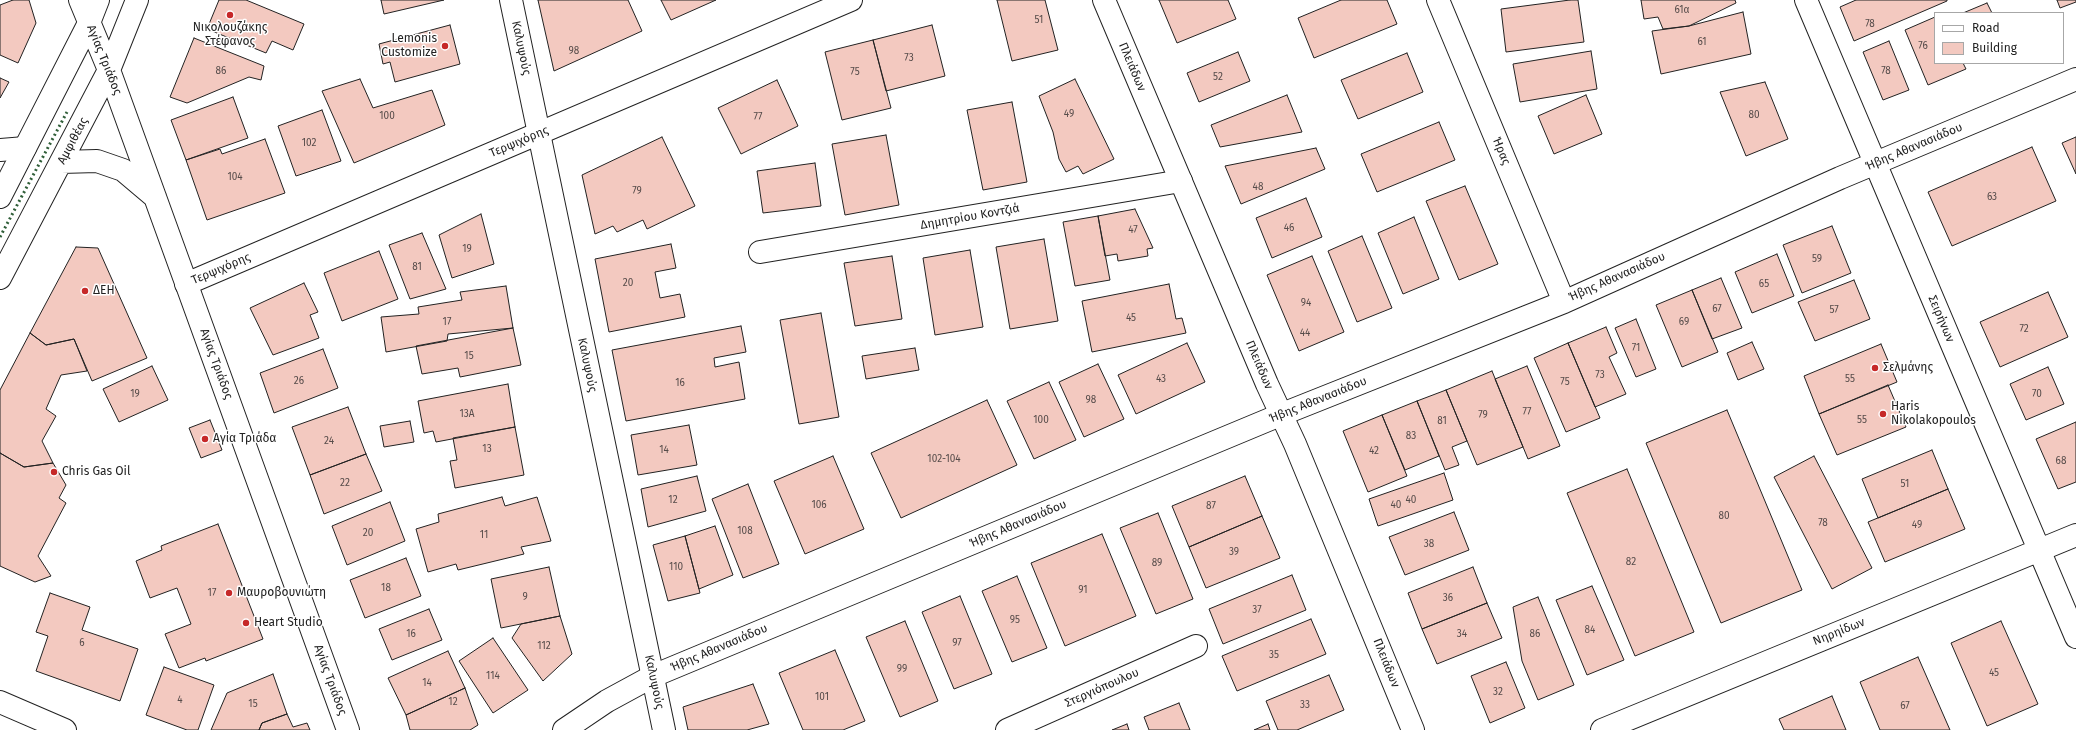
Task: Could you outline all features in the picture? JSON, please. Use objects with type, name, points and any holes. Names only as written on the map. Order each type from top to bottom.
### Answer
[{"type":"street","name":"Αγίας Τριάδος","points":[[80,0],[109,70],[156,198],[348,730]]},
{"type":"street","points":[[0,197],[89,24],[98,0]]},
{"type":"street","name":"Αμφιθέας","points":[[0,278],[109,70],[138,0]]},
{"type":"street","name":"Καλυψούς","points":[[511,0],[664,730]]},
{"type":"street","name":"Τερψιχόρης","points":[[186,284],[851,0]]},
{"type":"street","name":"Πλειάδων","points":[[1104,0],[1280,415],[1295,444],[1413,730]]},
{"type":"street","name":"Ήρας","points":[[1438,0],[1564,302]]},
{"type":"street","name":"Σειρήνων","points":[[1806,0],[2076,637]]},
{"type":"street","name":"Ήβης Αθανασιάδου","points":[[564,730],[607,701],[653,676],[1280,415],[1564,302],[1876,163],[2076,79]]},
{"type":"street","points":[[0,150],[26,148]]},
{"type":"street","points":[[61,162],[97,161],[123,170],[156,198]]},
{"type":"street","name":"Δημητρίου Κοντζιά","points":[[760,252],[1181,182]]},
{"type":"street","name":"Νηρηίδων","points":[[1602,730],[2076,535]]},
{"type":"street","name":"Στεργιόπουλου","points":[[1008,730],[1196,646]]},
{"type":"street","points":[[0,702],[65,730]]},
{"type":"building","points":[[13,0],[29,0],[36,23],[18,63],[0,55],[0,5]]},
{"type":"building","points":[[219,0],[246,0],[304,24],[293,50],[272,41],[266,53],[207,29]]},
{"type":"building","points":[[381,0],[444,0],[384,14]]},
{"type":"building","points":[[538,0],[628,0],[642,31],[554,71]]},
{"type":"building","points":[[661,0],[716,0],[671,20]]},
{"type":"building","points":[[997,0],[1045,0],[1058,50],[1012,61]]},
{"type":"building","points":[[1159,0],[1228,0],[1236,19],[1177,43]]},
{"type":"building","points":[[1341,0],[1387,0],[1397,24],[1314,58],[1298,18]]},
{"type":"building","points":[[1578,0],[1584,42],[1506,52],[1501,9]]},
{"type":"building","points":[[1641,0],[1735,0],[1736,3],[1689,26],[1663,29],[1658,17],[1644,19]]},
{"type":"building","points":[[1856,0],[1947,1],[1854,41],[1840,7]]},
{"type":"building","points":[[2057,0],[2076,0],[2076,2],[2060,8]]},
{"type":"building","points":[[1987,3],[1992,12],[1965,12]]},
{"type":"building","points":[[1743,12],[1751,54],[1661,74],[1652,31],[1689,26]]},
{"type":"building","points":[[1934,17],[1934,64],[1964,64],[1966,69],[1928,85],[1905,30]]},
{"type":"building","points":[[450,25],[460,64],[395,82],[390,62],[383,64],[379,44]]},
{"type":"building","points":[[932,25],[945,76],[886,91],[873,40]]},
{"type":"building","points":[[194,38],[264,66],[261,80],[249,77],[187,103],[170,97]]},
{"type":"building","points":[[873,40],[891,108],[842,120],[825,52]]},
{"type":"building","points":[[1889,41],[1909,90],[1883,100],[1863,52]]},
{"type":"building","points":[[1591,51],[1597,89],[1520,102],[1513,64]]},
{"type":"building","points":[[1238,52],[1250,81],[1199,102],[1187,73]]},
{"type":"building","points":[[1407,53],[1423,92],[1358,119],[1341,80]]},
{"type":"building","points":[[0,78],[9,82],[0,98]]},
{"type":"building","points":[[360,79],[373,108],[432,90],[445,125],[354,163],[322,91]]},
{"type":"building","points":[[1075,79],[1114,159],[1083,174],[1078,166],[1066,172],[1059,159],[1053,132],[1039,96]]},
{"type":"building","points":[[777,80],[798,126],[741,154],[718,108]]},
{"type":"building","points":[[1765,82],[1788,139],[1746,156],[1720,92]]},
{"type":"building","points":[[1287,95],[1302,132],[1220,147],[1211,125]]},
{"type":"building","points":[[1586,95],[1602,134],[1554,154],[1538,116]]},
{"type":"building","points":[[233,97],[248,138],[186,160],[171,120]]},
{"type":"building","points":[[1012,102],[1027,182],[983,190],[967,110]]},
{"type":"building","points":[[322,110],[341,161],[296,176],[278,126]]},
{"type":"building","points":[[1439,122],[1455,160],[1377,192],[1361,154]]},
{"type":"building","points":[[886,135],[899,205],[845,215],[832,144]]},
{"type":"building","points":[[662,137],[695,206],[647,229],[643,220],[617,232],[613,226],[595,234],[582,175]]},
{"type":"building","points":[[2076,137],[2076,174],[2062,143]]},
{"type":"building","points":[[265,139],[285,193],[207,220],[186,160],[220,149],[222,154]]},
{"type":"building","points":[[2032,147],[2056,201],[1952,246],[1928,192]]},
{"type":"building","points":[[1316,148],[1325,169],[1241,204],[1225,166]]},
{"type":"building","points":[[815,163],[821,206],[763,213],[757,171]]},
{"type":"building","points":[[1465,186],[1498,264],[1459,280],[1426,201]]},
{"type":"building","points":[[1306,198],[1322,237],[1272,258],[1256,218]]},
{"type":"building","points":[[1135,209],[1153,248],[1147,249],[1148,256],[1118,261],[1117,254],[1105,256],[1098,216]]},
{"type":"building","points":[[481,214],[494,264],[452,278],[439,235]]},
{"type":"building","points":[[1098,216],[1110,280],[1075,286],[1063,222]]},
{"type":"building","points":[[1414,217],[1439,279],[1403,294],[1378,233]]},
{"type":"building","points":[[1832,226],[1851,273],[1802,293],[1783,245]]},
{"type":"building","points":[[422,233],[446,289],[410,299],[389,245]]},
{"type":"building","points":[[1362,236],[1392,308],[1357,322],[1328,251]]},
{"type":"building","points":[[1044,239],[1058,321],[1010,329],[996,247]]},
{"type":"building","points":[[671,244],[676,268],[655,272],[660,298],[680,294],[685,317],[609,332],[595,259]]},
{"type":"building","name":"ΔΕΗ","points":[[76,247],[98,248],[147,358],[92,381],[74,339],[46,345],[30,333]]},
{"type":"building","points":[[970,250],[983,327],[935,335],[923,258]]},
{"type":"building","points":[[379,251],[398,299],[342,321],[324,273]]},
{"type":"building","points":[[1777,254],[1794,296],[1752,313],[1735,272]]},
{"type":"building","points":[[892,256],[902,319],[855,326],[844,263]]},
{"type":"building","points":[[1312,256],[1344,332],[1299,351],[1267,275]]},
{"type":"building","points":[[1721,278],[1742,328],[1712,339],[1692,290]]},
{"type":"building","points":[[1854,280],[1870,319],[1815,341],[1798,302]]},
{"type":"building","points":[[304,283],[318,312],[310,315],[319,338],[273,355],[250,308]]},
{"type":"building","points":[[1169,284],[1176,319],[1182,318],[1186,333],[1092,352],[1082,301]]},
{"type":"building","points":[[506,286],[513,328],[448,334],[447,341],[386,352],[381,317],[419,314],[418,307],[462,300],[460,292]]},
{"type":"building","points":[[1692,290],[1718,352],[1682,367],[1656,305]]},
{"type":"building","points":[[2048,292],[2068,337],[2000,367],[1980,322]]},
{"type":"building","points":[[821,313],[839,417],[799,424],[780,320]]},
{"type":"building","points":[[1636,319],[1656,369],[1636,377],[1615,328]]},
{"type":"building","points":[[741,326],[746,352],[714,358],[715,367],[739,362],[745,399],[626,421],[612,350]]},
{"type":"building","points":[[1606,327],[1617,353],[1609,357],[1626,394],[1595,407],[1568,343]]},
{"type":"building","points":[[513,328],[521,365],[460,377],[458,368],[422,374],[416,346]]},
{"type":"building","points":[[30,333],[46,345],[74,339],[87,371],[61,375],[46,409],[56,416],[42,441],[53,463],[24,467],[0,453],[0,390]]},
{"type":"building","points":[[1752,342],[1764,369],[1738,380],[1727,353]]},
{"type":"building","points":[[1187,343],[1205,382],[1136,414],[1118,375]]},
{"type":"building","points":[[1568,343],[1600,418],[1566,432],[1534,358]]},
{"type":"building","points":[[1881,344],[1897,382],[1819,414],[1804,376]]},
{"type":"building","points":[[915,348],[919,370],[866,379],[862,356]]},
{"type":"building","points":[[323,349],[338,388],[274,413],[260,373]]},
{"type":"building","points":[[1098,364],[1124,419],[1084,437],[1059,382]]},
{"type":"building","points":[[152,366],[168,400],[119,422],[103,389]]},
{"type":"building","points":[[1527,366],[1560,446],[1528,459],[1495,379]]},
{"type":"building","points":[[2048,367],[2064,404],[2026,420],[2010,384]]},
{"type":"building","points":[[1492,371],[1523,447],[1477,465],[1446,390]]},
{"type":"building","points":[[1049,382],[1076,440],[1034,459],[1007,401]]},
{"type":"building","points":[[508,384],[515,427],[436,442],[433,431],[424,433],[418,401]]},
{"type":"building","points":[[1888,385],[1906,427],[1837,455],[1819,414]]},
{"type":"building","points":[[1446,390],[1467,441],[1452,447],[1459,465],[1445,470],[1417,401]]},
{"type":"building","points":[[987,400],[1017,465],[901,518],[871,453]]},
{"type":"building","points":[[1417,401],[1439,456],[1405,470],[1382,415]]},
{"type":"building","points":[[348,407],[366,454],[310,475],[292,427]]},
{"type":"building","points":[[1727,410],[1802,590],[1721,623],[1646,443]]},
{"type":"building","points":[[1382,415],[1407,476],[1368,492],[1343,431]]},
{"type":"building","name":"Αγία Τριάδα","points":[[210,420],[222,450],[201,458],[189,428]]},
{"type":"building","points":[[410,421],[414,442],[384,447],[380,426]]},
{"type":"building","points":[[2076,422],[2076,482],[2058,489],[2036,439]]},
{"type":"building","points":[[689,425],[697,465],[638,475],[631,435]]},
{"type":"building","points":[[515,427],[524,475],[455,488],[450,461],[457,460],[453,438]]},
{"type":"building","points":[[1932,450],[1948,489],[1878,518],[1862,479]]},
{"type":"building","points":[[0,453],[24,467],[53,463],[66,485],[59,498],[66,503],[38,556],[51,576],[35,582],[0,566]]},
{"type":"building","points":[[366,454],[382,491],[324,514],[310,475]]},
{"type":"building","points":[[833,456],[864,529],[805,554],[774,481]]},
{"type":"building","points":[[1814,456],[1872,568],[1832,589],[1774,477]]},
{"type":"building","points":[[1627,469],[1694,632],[1635,656],[1567,493]]},
{"type":"building","points":[[1444,473],[1453,500],[1378,526],[1369,499]]},
{"type":"building","points":[[697,476],[706,511],[648,527],[641,489]]},
{"type":"building","points":[[1245,476],[1262,516],[1189,547],[1172,506]]},
{"type":"building","points":[[748,484],[779,564],[743,578],[712,499]]},
{"type":"building","points":[[1948,489],[1965,529],[1885,562],[1868,522]]},
{"type":"building","points":[[502,497],[505,506],[537,497],[551,541],[521,547],[524,554],[458,570],[456,564],[428,572],[416,529],[439,522],[438,514]]},
{"type":"building","points":[[390,502],[405,541],[347,565],[332,526]]},
{"type":"building","points":[[1454,512],[1469,550],[1405,575],[1389,537]]},
{"type":"building","points":[[1158,513],[1193,599],[1156,614],[1120,528]]},
{"type":"building","points":[[1262,516],[1280,558],[1206,588],[1189,547]]},
{"type":"building","points":[[218,524],[263,639],[206,661],[205,658],[179,668],[165,634],[191,624],[177,588],[150,598],[136,561],[162,550],[161,546]]},
{"type":"building","points":[[715,526],[733,575],[699,589],[685,536]]},
{"type":"building","points":[[1102,534],[1136,616],[1065,646],[1031,563]]},
{"type":"building","points":[[685,536],[700,593],[668,601],[653,545]]},
{"type":"building","points":[[406,558],[421,596],[365,618],[350,580]]},
{"type":"building","points":[[549,567],[560,616],[501,628],[491,579]]},
{"type":"building","points":[[1473,567],[1487,603],[1422,629],[1408,593]]},
{"type":"building","points":[[1292,575],[1306,610],[1223,644],[1209,609]]},
{"type":"building","points":[[1017,576],[1047,648],[1012,662],[982,591]]},
{"type":"building","points":[[1592,586],[1624,660],[1587,675],[1556,600]]},
{"type":"building","points":[[50,593],[90,607],[82,630],[138,649],[120,701],[36,671],[48,636],[36,632]]},
{"type":"building","points":[[960,596],[992,674],[954,689],[922,612]]},
{"type":"building","points":[[1538,597],[1574,685],[1538,700],[1522,661],[1513,607]]},
{"type":"building","points":[[1487,603],[1502,638],[1437,664],[1422,629]]},
{"type":"building","points":[[429,609],[442,640],[392,660],[379,629]]},
{"type":"building","points":[[560,616],[572,654],[543,681],[512,638],[521,624]]},
{"type":"building","points":[[1311,619],[1326,654],[1237,691],[1222,656]]},
{"type":"building","points":[[905,621],[938,701],[900,717],[866,637]]},
{"type":"building","points":[[2001,621],[2038,704],[1987,726],[1951,643]]},
{"type":"building","points":[[493,638],[528,690],[493,713],[459,661]]},
{"type":"building","points":[[835,650],[865,721],[843,730],[803,730],[779,673]]},
{"type":"building","points":[[448,651],[465,688],[406,715],[388,678]]},
{"type":"building","points":[[1918,657],[1950,730],[1880,730],[1860,682]]},
{"type":"building","points":[[1506,662],[1525,708],[1490,723],[1471,676]]},
{"type":"building","points":[[164,667],[214,685],[198,730],[187,730],[146,715]]},
{"type":"building","points":[[273,674],[287,714],[262,723],[259,730],[211,730],[227,693]]},
{"type":"building","points":[[1329,675],[1344,710],[1297,730],[1278,730],[1266,701]]},
{"type":"building","points":[[753,684],[769,724],[747,730],[688,730],[683,707]]},
{"type":"building","points":[[465,688],[478,725],[470,730],[410,730],[406,715]]},
{"type":"building","points":[[1832,696],[1846,730],[1784,730],[1779,719]]},
{"type":"building","points":[[1179,703],[1190,730],[1149,730],[1144,717]]},
{"type":"building","points":[[287,714],[293,727],[307,723],[310,730],[259,730],[262,723]]},
{"type":"building","points":[[1127,724],[1129,730],[1112,730]]},
{"type":"building","points":[[1268,724],[1270,730],[1254,730]]},
{"type":"hedge","points":[[0,237],[67,112]]},
{"type":"place","name":"Νικολουζάκης Στέφανος","points":[[230,15]]},
{"type":"place","name":"Lemonis Customize","points":[[445,46]]},
{"type":"place","name":"ΔΕΗ","points":[[85,291]]},
{"type":"place","name":"Σελμάνης","points":[[1875,368]]},
{"type":"place","name":"Haris Nikolakopoulos","points":[[1883,414]]},
{"type":"place","name":"Αγία Τριάδα","points":[[205,439]]},
{"type":"place","name":"Chris Gas Oil","points":[[54,472]]},
{"type":"place","name":"Μαυροβουνιώτη","points":[[229,593]]},
{"type":"place","name":"Heart Studio","points":[[246,623]]}]
